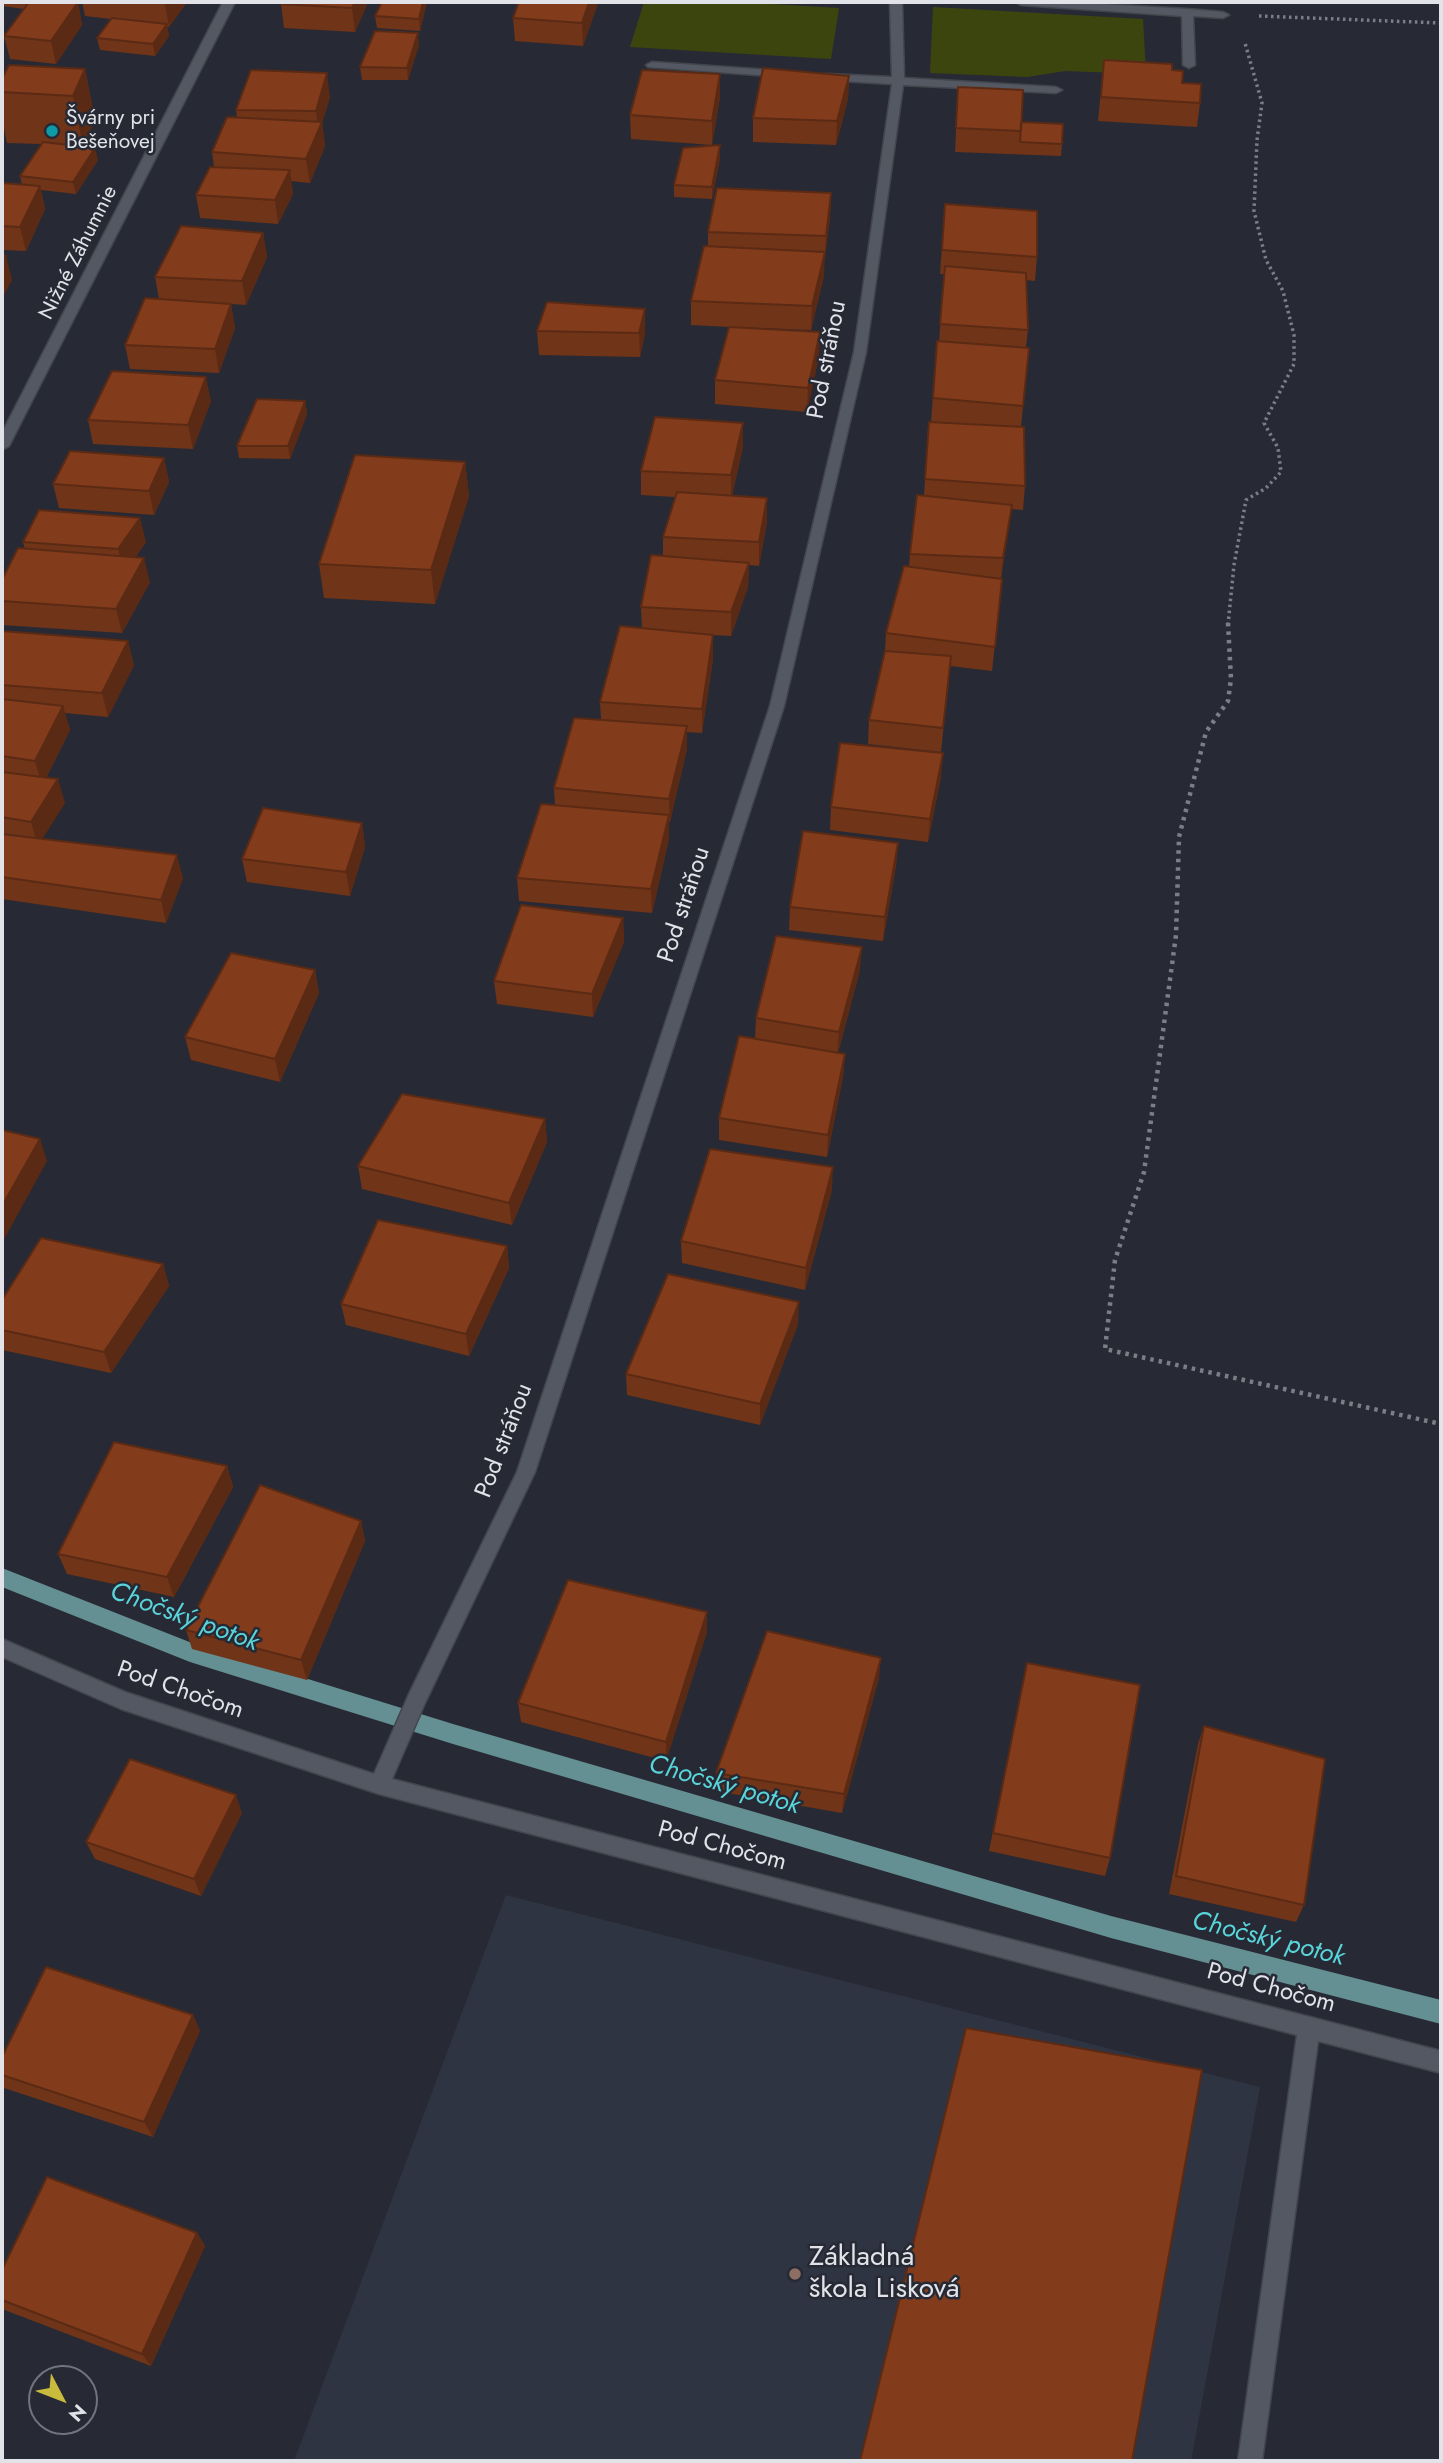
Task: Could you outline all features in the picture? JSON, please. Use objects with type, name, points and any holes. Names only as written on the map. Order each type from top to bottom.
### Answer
[{"type":"street","name":"Nižné Záhumnie","points":[[2,446],[229,2]]},
{"type":"street","name":"Pod stráňou","points":[[379,1785],[416,1700],[526,1472],[777,706],[860,352],[898,82],[896,2]]},
{"type":"street","points":[[1021,2],[1223,15]]},
{"type":"street","points":[[1187,12],[1189,65]]},
{"type":"street","points":[[652,65],[802,75]]},
{"type":"street","points":[[816,76],[1056,90]]},
{"type":"street","name":"Pod Chočom","points":[[2,1648],[121,1700],[379,1785],[1441,2062]]},
{"type":"street","points":[[1250,2461],[1309,2026]]},
{"type":"path","points":[[1223,15],[1441,23]]},
{"type":"path","points":[[1223,15],[1242,33],[1255,67],[1262,103],[1257,140],[1254,211],[1266,260],[1283,291],[1294,335],[1294,364],[1264,423],[1278,448],[1281,472],[1266,488],[1246,500],[1234,565],[1227,634],[1231,679],[1228,701],[1206,732],[1179,837],[1176,935],[1145,1159],[1115,1260],[1105,1349],[1441,1424]]},
{"type":"shaded area","name":"Základná škola Lisková","points":[[506,1895],[1260,2087],[1191,2461],[294,2461]]},
{"type":"green space","points":[[644,2],[738,2],[839,8],[831,59],[630,47]]},
{"type":"green space","points":[[933,7],[1143,19],[1146,74],[1065,71],[1027,77],[930,73]]},
{"type":"building","points":[[29,2],[78,2],[51,41],[4,36]]},
{"type":"building","points":[[355,2],[352,8],[281,4]]},
{"type":"building","points":[[382,2],[423,2],[419,19],[375,16]]},
{"type":"building","points":[[519,2],[589,2],[582,23],[513,18]]},
{"type":"building","points":[[112,18],[167,24],[153,44],[97,38]]},
{"type":"building","points":[[375,31],[418,33],[407,68],[360,67]]},
{"type":"building","points":[[1104,60],[1172,64],[1172,70],[1183,71],[1182,83],[1201,84],[1200,103],[1101,97]]},
{"type":"building","points":[[9,65],[85,69],[73,96],[2,92],[2,79]]},
{"type":"building","points":[[763,68],[849,76],[837,121],[753,118]]},
{"type":"building","points":[[251,70],[327,73],[316,111],[236,110]]},
{"type":"building","points":[[642,70],[720,74],[712,121],[630,115]]},
{"type":"building","points":[[958,87],[1023,90],[1021,131],[956,128]]},
{"type":"building","points":[[227,117],[322,122],[306,159],[212,152]]},
{"type":"building","points":[[1021,122],[1063,124],[1062,144],[1020,142]]},
{"type":"building","points":[[43,142],[95,148],[73,182],[20,176]]},
{"type":"building","points":[[720,145],[712,187],[674,185],[683,148]]},
{"type":"building","points":[[210,167],[290,170],[275,200],[196,195]]},
{"type":"building","points":[[2,183],[40,186],[20,227],[2,226]]},
{"type":"building","points":[[717,188],[831,193],[826,236],[708,232]]},
{"type":"building","points":[[945,204],[1037,211],[1037,257],[942,250]]},
{"type":"building","points":[[181,226],[263,233],[242,281],[155,277]]},
{"type":"building","points":[[704,246],[825,252],[812,306],[691,301]]},
{"type":"building","points":[[945,266],[1026,273],[1028,330],[940,324]]},
{"type":"building","points":[[145,298],[231,304],[215,349],[125,345]]},
{"type":"building","points":[[547,302],[645,309],[639,333],[537,331]]},
{"type":"building","points":[[729,327],[820,332],[808,388],[715,380]]},
{"type":"building","points":[[937,341],[1029,348],[1023,406],[933,398]]},
{"type":"building","points":[[112,371],[206,377],[188,425],[88,420]]},
{"type":"building","points":[[257,399],[305,401],[288,446],[237,446]]},
{"type":"building","points":[[655,417],[743,423],[731,475],[641,471]]},
{"type":"building","points":[[929,422],[1024,427],[1025,486],[925,479]]},
{"type":"building","points":[[70,451],[164,458],[149,491],[53,484]]},
{"type":"building","points":[[355,455],[465,462],[431,570],[319,564]]},
{"type":"building","points":[[677,492],[767,498],[759,542],[663,537]]},
{"type":"building","points":[[917,495],[1012,505],[1003,558],[910,554]]},
{"type":"building","points":[[39,510],[140,518],[118,549],[23,542]]},
{"type":"building","points":[[18,548],[144,558],[116,609],[2,601],[2,580]]},
{"type":"building","points":[[651,555],[749,563],[731,612],[641,607]]},
{"type":"building","points":[[904,566],[1002,579],[995,647],[886,633]]},
{"type":"building","points":[[620,626],[713,635],[702,709],[600,702]]},
{"type":"building","points":[[2,631],[128,641],[102,693],[2,685]]},
{"type":"building","points":[[885,651],[951,656],[943,728],[869,720]]},
{"type":"building","points":[[2,699],[63,706],[35,761],[2,756]]},
{"type":"building","points":[[574,718],[687,726],[669,799],[554,788]]},
{"type":"building","points":[[840,743],[943,753],[930,819],[831,807]]},
{"type":"building","points":[[2,772],[58,779],[31,822],[2,817]]},
{"type":"building","points":[[541,804],[669,815],[651,889],[517,878]]},
{"type":"building","points":[[263,808],[362,823],[346,872],[242,859]]},
{"type":"building","points":[[803,831],[898,843],[885,917],[790,907]]},
{"type":"building","points":[[2,834],[177,855],[161,900],[2,877]]},
{"type":"building","points":[[521,905],[623,918],[592,994],[494,981]]},
{"type":"building","points":[[776,936],[862,947],[839,1032],[756,1018]]},
{"type":"building","points":[[231,953],[315,970],[275,1059],[185,1037]]},
{"type":"building","points":[[739,1036],[845,1054],[828,1135],[719,1118]]},
{"type":"building","points":[[402,1094],[545,1119],[509,1203],[358,1166]]},
{"type":"building","points":[[2,1130],[40,1139],[2,1206]]},
{"type":"building","points":[[710,1149],[833,1167],[806,1268],[681,1241]]},
{"type":"building","points":[[378,1220],[507,1246],[466,1334],[341,1304]]},
{"type":"building","points":[[41,1238],[163,1264],[104,1352],[2,1330],[2,1300]]},
{"type":"building","points":[[668,1274],[799,1302],[760,1404],[626,1374]]},
{"type":"building","points":[[114,1442],[227,1466],[167,1577],[58,1554]]},
{"type":"building","points":[[260,1485],[361,1521],[301,1660],[186,1630]]},
{"type":"building","points":[[568,1580],[707,1612],[666,1742],[518,1703]]},
{"type":"building","points":[[767,1631],[881,1658],[844,1794],[716,1773]]},
{"type":"building","points":[[1027,1663],[1140,1685],[1110,1858],[993,1833]]},
{"type":"building","points":[[1204,1726],[1325,1759],[1304,1905],[1176,1876]]},
{"type":"building","points":[[130,1759],[236,1795],[194,1879],[86,1842]]},
{"type":"building","points":[[46,1967],[193,2015],[144,2122],[2,2075],[2,2057]]},
{"type":"building","points":[[966,2028],[1202,2070],[1132,2461],[860,2461]]},
{"type":"building","points":[[47,2177],[197,2233],[142,2354],[2,2300],[2,2270]]},
{"type":"waterway","name":"Chočský potok","points":[[2,1577],[190,1652],[453,1734],[1111,1927],[1441,2012]]},
{"type":"place","name":"Švárny pri Bešeňovej","points":[[52,131]]},
{"type":"place","name":"Základná škola Lisková","points":[[795,2274]]}]
